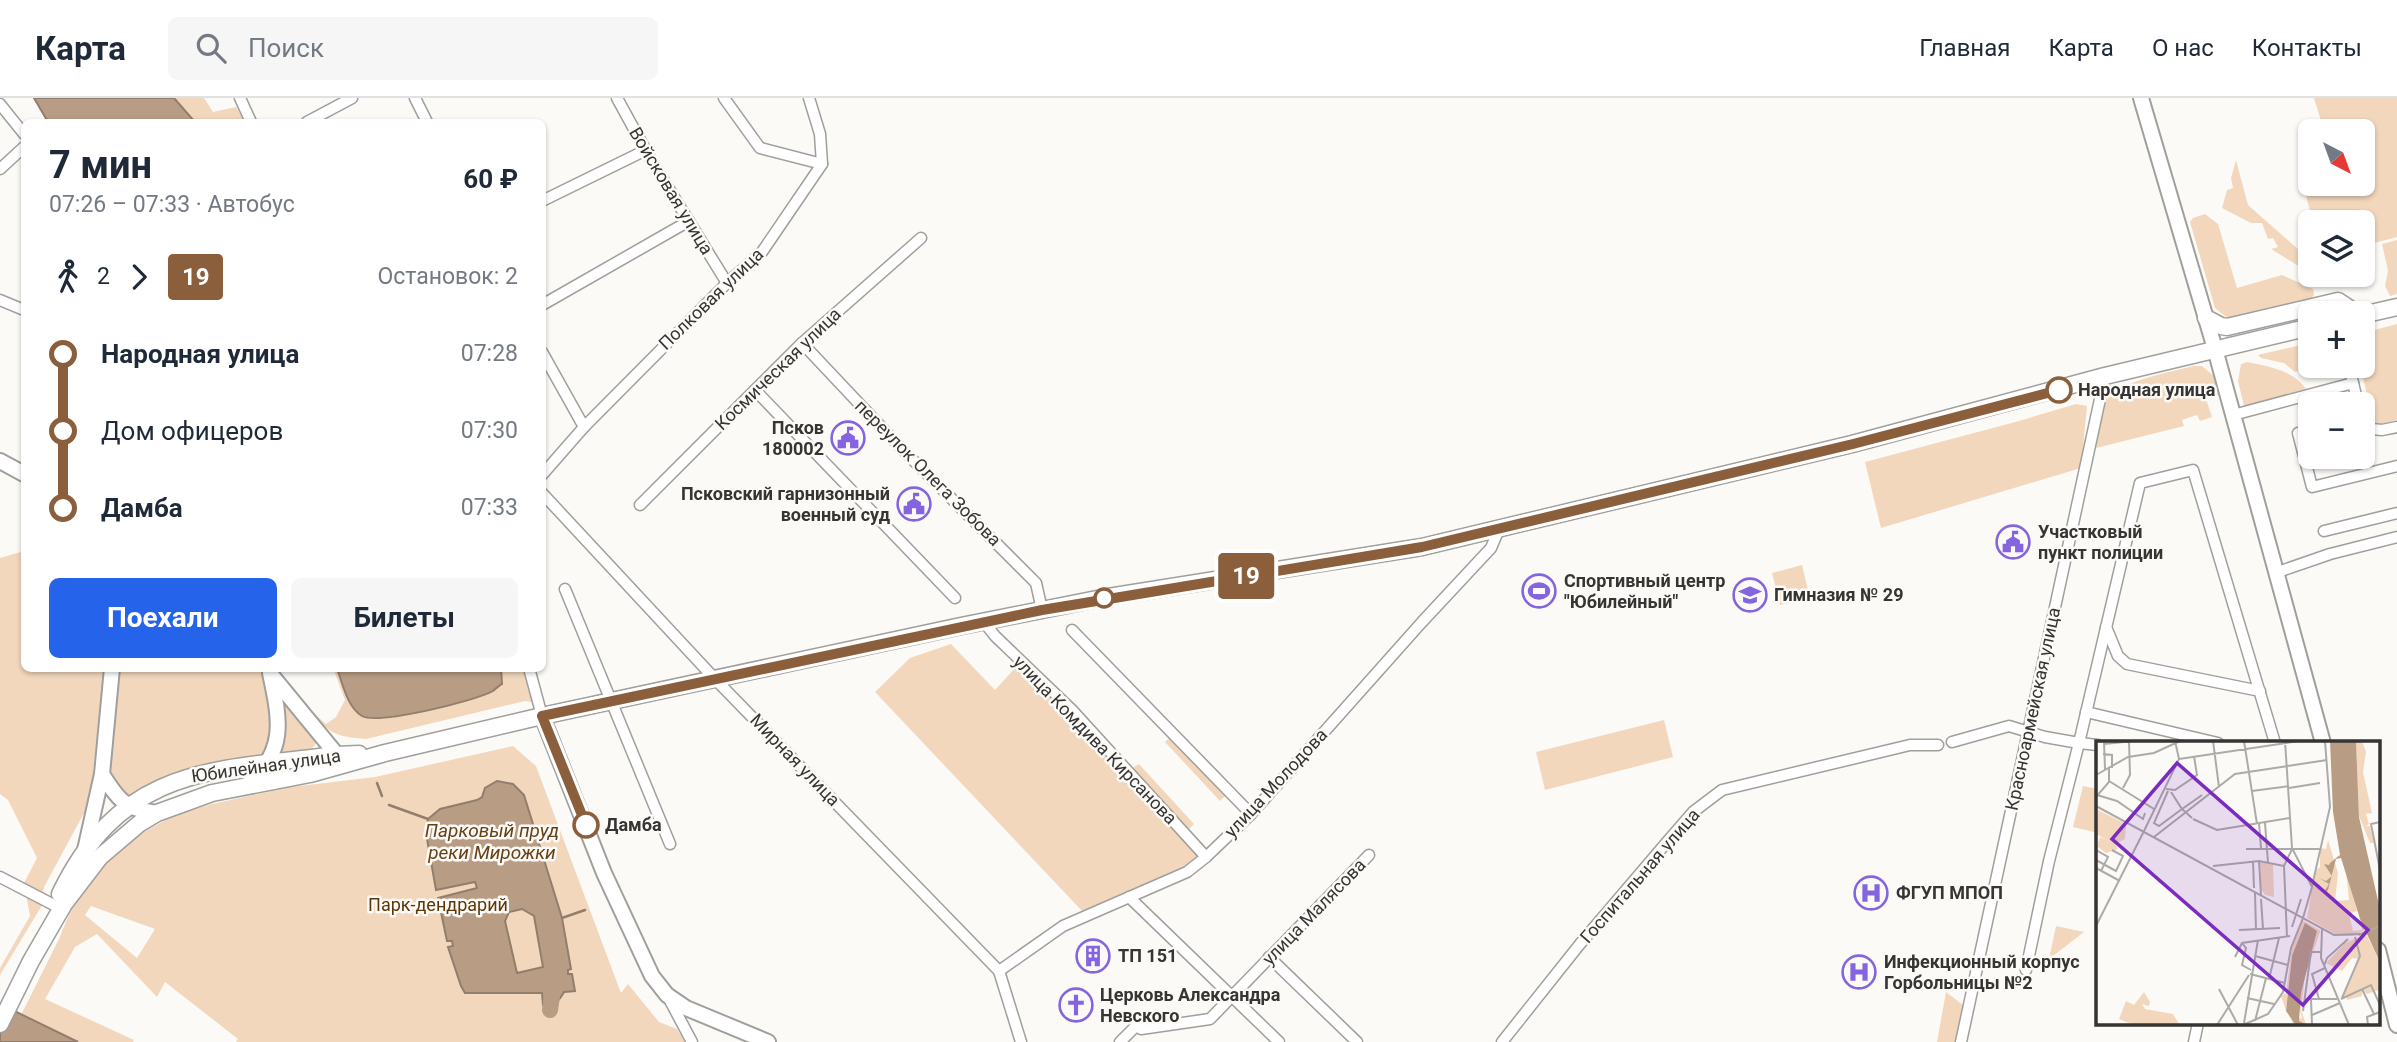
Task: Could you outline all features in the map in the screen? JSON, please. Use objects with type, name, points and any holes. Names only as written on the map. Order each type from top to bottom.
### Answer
[{"type":"main road","points":[[2375,312],[2397,307]]},
{"type":"main road","points":[[2206,318],[2227,327],[2298,310]]},
{"type":"main road","name":"Юбилейная улица","points":[[28,968],[64,904],[90,867],[124,836],[157,813],[212,793],[310,774],[385,753],[542,716],[1042,610],[1422,547],[1926,426],[2105,376],[2298,330]]},
{"type":"main road","name":"Юбилейная улица","points":[[28,968],[54,905],[85,850],[128,806],[159,787],[180,779],[268,763],[385,753]]},
{"type":"main road","points":[[0,1024],[28,968]]},
{"type":"street","points":[[240,98],[250,119]]},
{"type":"street","points":[[313,119],[352,98]]},
{"type":"street","points":[[415,98],[426,119]]},
{"type":"street","name":"Войсковая улица","points":[[618,98],[646,150],[727,283]]},
{"type":"street","points":[[724,98],[760,148],[822,164],[820,134],[809,98]]},
{"type":"street","points":[[2141,98],[2278,572],[2322,741]]},
{"type":"street","points":[[0,104],[21,130]]},
{"type":"street","points":[[0,169],[21,150]]},
{"type":"street","points":[[546,199],[646,150]]},
{"type":"street","name":"Полковая улица","points":[[546,470],[584,427],[727,283],[762,252],[822,164]]},
{"type":"street","points":[[546,303],[689,221]]},
{"type":"street","name":"Космическая улица","points":[[640,505],[802,343],[921,238]]},
{"type":"street","points":[[0,300],[21,309]]},
{"type":"street","name":"переулок Олега Зобова","points":[[802,343],[900,447],[1036,583],[1042,610]]},
{"type":"street","points":[[546,359],[584,427]]},
{"type":"street","name":"Красноармейская улица","points":[[1961,1042],[2105,376]]},
{"type":"street","points":[[2352,378],[2355,392]]},
{"type":"street","points":[[2233,415],[2353,383]]},
{"type":"street","points":[[755,390],[955,598]]},
{"type":"street","points":[[2375,429],[2397,427]]},
{"type":"street","points":[[0,461],[21,472]]},
{"type":"street","points":[[2307,469],[2312,487],[2397,466]]},
{"type":"street","points":[[2026,970],[2049,861],[2140,483],[2193,470],[2274,741]]},
{"type":"street","name":"Мирная улица","points":[[546,497],[715,679],[999,971],[1021,1042]]},
{"type":"street","points":[[2324,531],[2397,513]]},
{"type":"street","name":"улица Молодова","points":[[999,971],[1063,926],[1187,872],[1206,857],[1251,814],[1491,548],[1499,529]]},
{"type":"street","points":[[2278,572],[2330,554],[2397,537]]},
{"type":"street","points":[[565,589],[670,844]]},
{"type":"street","name":"улица Комдива Кирсанова","points":[[984,622],[995,636],[1072,710],[1206,857]]},
{"type":"street","points":[[2106,627],[2118,656],[2127,664],[2260,691]]},
{"type":"street","points":[[1072,630],[1251,814]]},
{"type":"street","points":[[85,850],[102,774],[112,672]]},
{"type":"street","points":[[247,785],[268,763],[276,745],[279,724],[268,672]]},
{"type":"street","points":[[269,672],[337,755]]},
{"type":"street","points":[[530,672],[542,716],[604,873],[640,951],[691,1042]]},
{"type":"street","points":[[2086,712],[2209,741]]},
{"type":"street","points":[[1952,742],[2009,726],[2045,737],[2096,745]]},
{"type":"street","name":"Госпитальная улица","points":[[1502,1042],[1580,944],[1693,812],[1722,790],[1910,745],[1938,745]]},
{"type":"street","points":[[102,774],[119,799],[128,806],[157,813]]},
{"type":"street","name":"улица Малясова","points":[[1120,1042],[1136,1027],[1141,1029],[1210,1019],[1369,855]]},
{"type":"street","points":[[0,877],[54,905]]},
{"type":"street","points":[[1129,897],[1279,1042]]},
{"type":"street","points":[[1269,957],[1357,1042]]},
{"type":"street","points":[[2380,958],[2397,1025]]},
{"type":"street","points":[[667,995],[706,1018],[768,1042]]},
{"type":"street","points":[[2194,1042],[2198,1024]]},
{"type":"green space","points":[[174,98],[204,98],[213,112],[236,107],[243,119],[192,119]]},
{"type":"green space","points":[[2314,98],[2397,98],[2397,237],[2375,243],[2375,210],[2310,210],[2306,196],[2375,196],[2375,119],[2320,119]]},
{"type":"green space","points":[[2236,160],[2248,205],[2298,249],[2298,266],[2271,249],[2278,247],[2273,238],[2268,239],[2262,223],[2251,223],[2222,208],[2227,190],[2233,188],[2231,178]]},
{"type":"green space","points":[[2205,214],[2218,224],[2237,288],[2282,275],[2298,282],[2298,287],[2313,289],[2314,295],[2311,301],[2298,301],[2298,305],[2230,320],[2215,308],[2190,222],[2193,218]]},
{"type":"green space","points":[[2397,240],[2397,294],[2390,296],[2385,286],[2388,271],[2382,244]]},
{"type":"green space","points":[[2397,324],[2397,420],[2375,426],[2375,392],[2366,392],[2363,378],[2375,378],[2375,330]]},
{"type":"green space","points":[[2298,346],[2298,371],[2295,372],[2284,363],[2258,355]]},
{"type":"green space","points":[[2247,362],[2287,373],[2306,389],[2244,406],[2238,381],[2241,364]]},
{"type":"green space","points":[[2202,366],[2214,376],[2220,394],[2206,399],[2212,417],[2200,421],[2197,415],[2182,420],[2184,426],[2096,448],[2103,411],[2113,393],[2133,382]]},
{"type":"green space","points":[[2076,404],[2087,406],[2081,468],[1881,528],[1865,462]]},
{"type":"green space","points":[[21,552],[21,672],[104,672],[90,802],[44,887],[41,907],[0,975],[0,968],[30,916],[24,883],[37,858],[8,800],[0,794],[0,558]]},
{"type":"green space","points":[[1802,565],[1810,598],[1780,605],[1772,573]]},
{"type":"green space","points":[[951,644],[995,690],[1017,666],[1021,669],[1060,705],[1197,856],[1184,868],[1083,912],[875,692],[910,658]]},
{"type":"green space","points":[[117,672],[261,672],[265,679],[272,711],[267,757],[194,770],[126,797],[107,771]]},
{"type":"green space","points":[[334,672],[338,672],[348,700],[363,716],[392,718],[494,691],[502,672],[527,672],[532,702],[525,701],[366,739],[347,737],[328,729],[310,710],[326,724],[336,717],[345,700]]},
{"type":"green space","points":[[282,697],[316,738],[317,742],[310,749],[279,754],[285,719]]},
{"type":"green space","points":[[1664,720],[1673,757],[1545,790],[1536,752]]},
{"type":"green space","points":[[1174,734],[1229,792],[1220,801],[1165,742]]},
{"type":"green space","name":"Парк-дендрарий","points":[[513,746],[536,766],[621,993],[628,984],[659,1022],[677,1029],[685,1042],[236,1042],[238,1039],[165,982],[157,997],[97,934],[75,947],[45,999],[134,1040],[133,1042],[78,1042],[21,1015],[75,900],[114,854],[140,834],[173,816],[212,804],[291,787],[375,777]],"holes":[[[91,906],[155,929],[137,958],[85,915]]]},
{"type":"green space","points":[[1139,764],[1194,824],[1184,834],[1127,771]]},
{"type":"green space","points":[[2083,786],[2096,789],[2096,833],[2073,827]]},
{"type":"green space","points":[[2056,926],[2084,932],[2049,959]]},
{"type":"green space","points":[[1946,992],[1963,1005],[1957,1042],[1937,1042]]},
{"type":"water","points":[[34,98],[174,98],[192,119],[46,119]]},
{"type":"water","points":[[338,672],[501,672],[502,684],[493,691],[448,706],[406,715],[371,718],[362,716],[346,695]]},
{"type":"water","name":"Парковый пруд реки Мирожки","points":[[497,781],[513,784],[524,795],[562,918],[571,969],[568,974],[572,974],[575,991],[564,992],[558,1001],[553,1003],[543,1005],[542,993],[465,993],[448,947],[453,946],[452,941],[447,941],[438,898],[477,888],[475,882],[436,890],[426,833],[428,819],[440,809],[477,800],[482,797],[485,788]],"holes":[[[522,909],[534,916],[543,967],[517,973],[505,921],[509,912]]]},
{"type":"water","points":[[0,1004],[78,1042],[0,1042]]},
{"type":"waterway","points":[[377,783],[382,796]]},
{"type":"waterway","points":[[389,805],[428,819]]},
{"type":"waterway","points":[[562,918],[585,910]]},
{"type":"waterway","points":[[550,1010],[554,982]]},
{"type":"bus line","name":"19","points":[[586,825],[542,716],[1102,598],[1422,547],[1853,444],[2059,390]]},
{"type":"place","name":"Народная улица","points":[[2059,390]]},
{"type":"place","name":"Псков 180002","points":[[848,438]]},
{"type":"place","name":"Псковский гарнизонный военный суд","points":[[914,504]]},
{"type":"place","name":"Участковый пункт полиции","points":[[2013,542]]},
{"type":"place","name":"Спортивный центр \"Юбилейный\"","points":[[1539,591]]},
{"type":"place","name":"Гимназия № 29","points":[[1750,595]]},
{"type":"place","name":"Дамба","points":[[586,825]]},
{"type":"place","name":"ФГУП МПОП","points":[[1871,893]]},
{"type":"place","name":"ТП 151","points":[[1093,956]]},
{"type":"place","name":"Инфекционный корпус Горбольницы №2","points":[[1859,972]]},
{"type":"place","name":"Церковь Александра Невского","points":[[1076,1005]]}]
